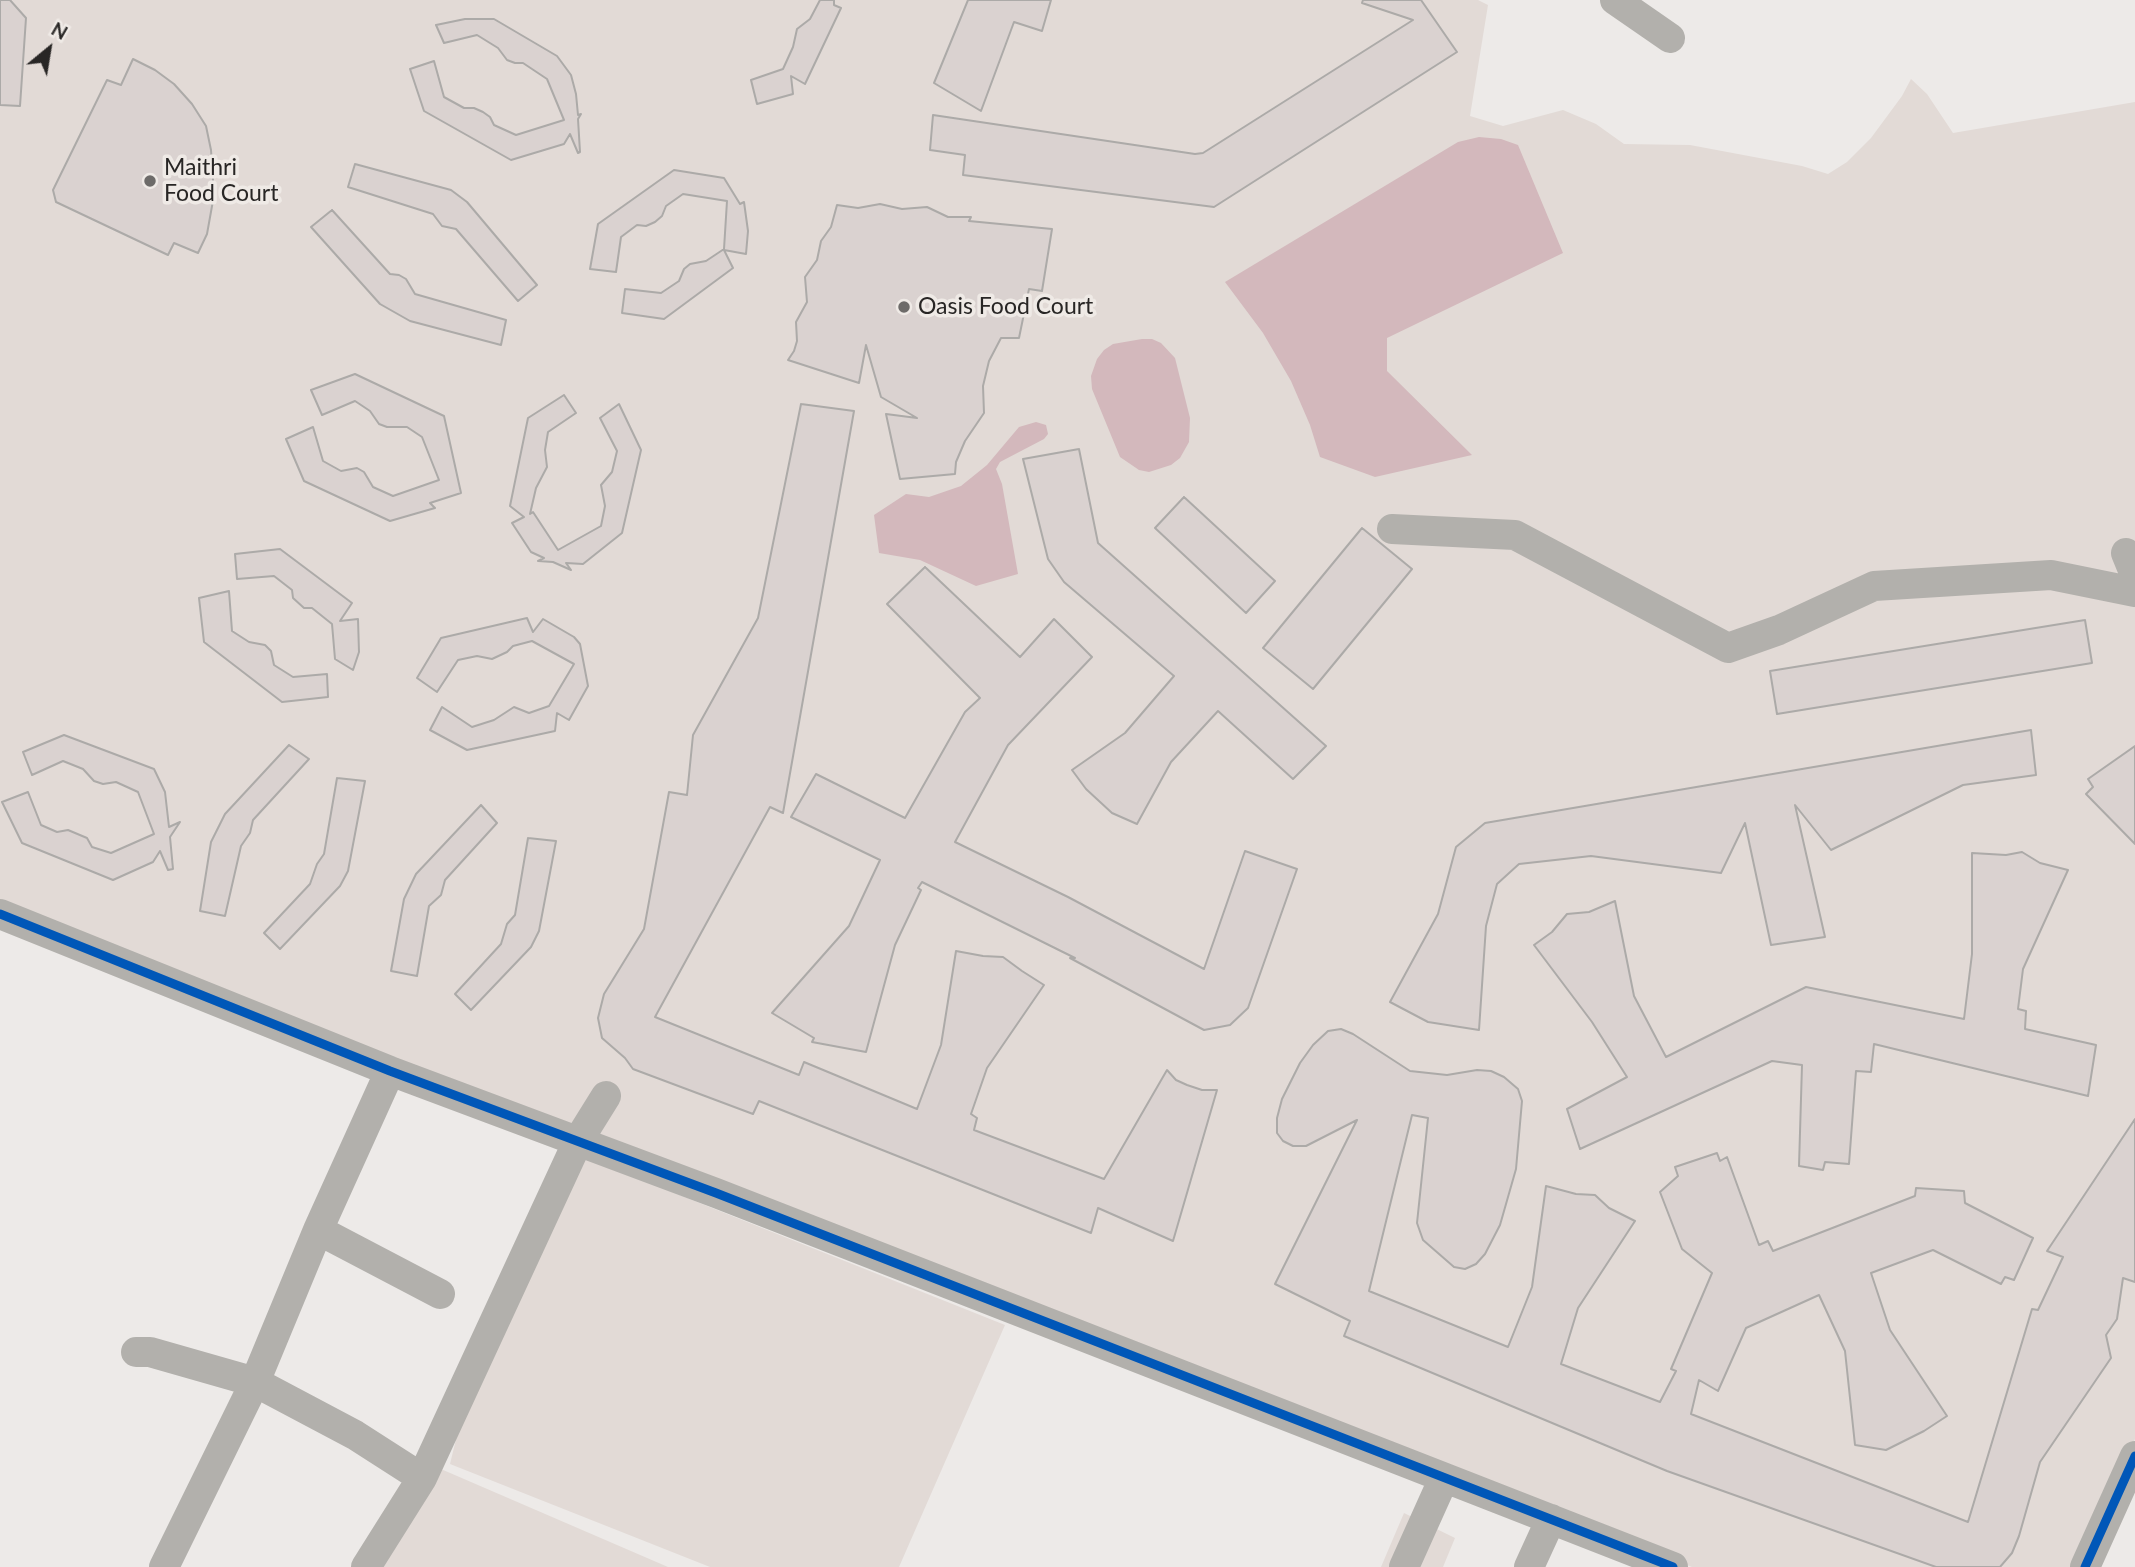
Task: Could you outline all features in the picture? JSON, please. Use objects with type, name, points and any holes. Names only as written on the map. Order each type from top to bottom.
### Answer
[{"type":"street","points":[[1615,0],[1670,38]]},
{"type":"street","points":[[1392,529],[1515,535],[1728,648],[1779,630],[1874,586],[2051,575],[2135,592]]},
{"type":"street","points":[[0,914],[390,1071],[716,1193],[1673,1567]]},
{"type":"street","points":[[164,1567],[255,1382],[318,1230],[390,1071]]},
{"type":"street","points":[[366,1567],[422,1478],[578,1141],[606,1096]]},
{"type":"street","points":[[318,1230],[440,1294]]},
{"type":"street","points":[[136,1352],[150,1352],[255,1382],[355,1435],[422,1478]]},
{"type":"street","points":[[2085,1567],[2135,1456]]},
{"type":"street","points":[[1405,1567],[1444,1478]]},
{"type":"street","points":[[1529,1567],[1551,1519]]},
{"type":"shaded area","points":[[0,0],[1478,0],[1488,5],[1470,116],[1503,126],[1563,110],[1596,124],[1624,144],[1690,145],[1802,166],[1828,174],[1847,162],[1871,138],[1911,79],[1927,94],[1953,133],[2135,102],[2135,1439],[2075,1567],[1692,1567],[716,1193],[0,909]]},
{"type":"shaded area","points":[[1479,137],[1501,139],[1518,145],[1563,253],[1387,338],[1387,371],[1472,455],[1375,477],[1320,457],[1291,381],[1263,333],[1225,282],[1458,142]]},
{"type":"shaded area","points":[[1142,339],[1161,343],[1175,358],[1190,418],[1189,442],[1180,458],[1171,465],[1149,472],[1139,470],[1120,457],[1092,389],[1091,376],[1097,359],[1104,350],[1113,344]]},
{"type":"shaded area","points":[[1036,422],[1046,425],[1048,434],[1044,439],[1000,462],[996,469],[1002,484],[1018,574],[976,586],[920,560],[879,553],[874,515],[906,494],[929,497],[961,486],[987,465],[1019,427]]},
{"type":"shaded area","points":[[582,1156],[1005,1325],[899,1567],[710,1567],[450,1464],[460,1423]]},
{"type":"shaded area","points":[[420,1460],[668,1567],[380,1567]]},
{"type":"shaded area","points":[[1404,1513],[1455,1538],[1443,1567],[1381,1567]]},
{"type":"building","points":[[0,0],[10,0],[26,18],[20,106],[0,105]]},
{"type":"building","points":[[820,0],[834,0],[834,5],[841,8],[805,84],[791,76],[793,94],[757,104],[751,80],[783,69],[793,47],[797,29],[810,19]]},
{"type":"building","points":[[968,0],[1051,0],[1042,31],[1014,22],[981,111],[934,83]]},
{"type":"building","points":[[1363,0],[1421,0],[1457,52],[1214,207],[963,175],[965,155],[930,150],[933,115],[1195,154],[1203,153],[1413,20],[1362,3]]},
{"type":"building","points":[[465,19],[494,19],[557,56],[571,75],[578,115],[581,114],[578,119],[580,152],[578,153],[570,134],[564,144],[511,160],[424,111],[410,69],[434,61],[444,97],[464,108],[483,112],[490,117],[494,125],[516,135],[564,120],[547,79],[523,63],[507,60],[498,48],[477,35],[444,43],[436,25]]},
{"type":"building","points":[[133,59],[174,84],[192,104],[206,126],[211,150],[214,195],[207,234],[198,253],[174,243],[168,255],[56,202],[53,190],[107,80],[121,85]]},
{"type":"building","points":[[355,164],[451,190],[467,202],[537,285],[518,301],[456,229],[442,226],[433,214],[348,187]]},
{"type":"building","points":[[674,170],[724,178],[740,204],[744,202],[748,231],[746,254],[724,250],[733,268],[664,319],[622,313],[625,289],[661,293],[679,281],[684,269],[690,264],[706,261],[724,249],[727,201],[683,194],[666,206],[662,216],[655,222],[646,226],[637,225],[621,237],[616,272],[590,269],[598,224]]},
{"type":"building","points":[[880,204],[902,209],[927,207],[948,217],[971,217],[969,221],[1052,229],[1042,291],[1029,289],[1019,338],[1001,338],[989,361],[983,386],[984,413],[965,441],[956,462],[955,474],[900,479],[886,414],[917,418],[881,397],[866,345],[859,383],[788,360],[797,341],[796,322],[807,302],[805,277],[817,260],[821,241],[831,227],[837,205],[858,208]]},
{"type":"building","points":[[332,210],[390,274],[406,279],[415,294],[506,320],[501,345],[410,321],[380,304],[311,227]]},
{"type":"building","points":[[355,374],[444,416],[461,493],[430,503],[435,508],[390,521],[304,481],[286,439],[313,427],[323,461],[341,471],[357,468],[364,472],[373,487],[393,496],[439,480],[422,437],[407,427],[387,427],[379,424],[370,411],[355,401],[322,415],[311,390]]},
{"type":"building","points":[[564,395],[576,413],[548,432],[545,450],[547,467],[536,488],[530,514],[533,512],[558,550],[601,526],[605,506],[601,485],[612,472],[617,451],[600,418],[619,404],[641,450],[622,533],[583,564],[566,563],[571,570],[553,562],[538,561],[544,558],[531,552],[512,523],[524,517],[510,506],[528,418]]},
{"type":"building","points":[[801,404],[854,411],[783,813],[770,807],[655,1017],[799,1075],[804,1062],[917,1109],[941,1045],[956,951],[1003,957],[1044,985],[987,1068],[971,1114],[977,1118],[974,1130],[1104,1179],[1167,1070],[1176,1080],[1187,1085],[1202,1090],[1217,1090],[1173,1241],[1098,1208],[1091,1233],[759,1101],[753,1114],[633,1069],[625,1058],[602,1038],[598,1018],[604,994],[644,929],[669,792],[687,795],[693,735],[758,618]]},
{"type":"building","points":[[1079,449],[1098,543],[1326,746],[1293,779],[1218,711],[1171,762],[1137,824],[1112,813],[1086,789],[1072,770],[1125,733],[1174,676],[1064,582],[1048,559],[1023,459]]},
{"type":"building","points":[[1184,497],[1275,581],[1246,613],[1155,528]]},
{"type":"building","points":[[1362,528],[1412,569],[1313,689],[1263,648]]},
{"type":"building","points":[[280,549],[352,603],[340,621],[358,619],[359,652],[353,670],[335,659],[332,624],[312,608],[304,608],[293,598],[292,590],[274,576],[237,579],[235,554]]},
{"type":"building","points":[[925,567],[1020,657],[1054,619],[1092,657],[1008,745],[955,842],[1068,897],[1204,969],[1245,851],[1297,869],[1248,1008],[1230,1025],[1204,1030],[1070,958],[1075,958],[922,882],[918,888],[921,890],[895,945],[866,1052],[812,1042],[814,1038],[772,1013],[849,926],[880,860],[791,817],[816,774],[905,818],[965,712],[980,698],[887,604]]},
{"type":"building","points":[[229,591],[232,631],[249,642],[265,645],[271,651],[274,665],[293,677],[327,674],[328,697],[282,702],[204,642],[199,598]]},
{"type":"building","points":[[527,618],[533,632],[543,619],[574,637],[580,644],[588,686],[569,720],[557,713],[555,731],[467,750],[430,730],[442,707],[472,727],[494,720],[514,707],[529,713],[549,706],[574,664],[532,641],[513,646],[492,659],[477,656],[458,660],[437,692],[417,678],[441,638]]},
{"type":"building","points":[[2085,620],[2092,663],[1777,714],[1770,671]]},
{"type":"building","points":[[2031,730],[2036,775],[1963,785],[1831,850],[1795,805],[1825,937],[1771,945],[1745,823],[1721,873],[1591,856],[1519,864],[1497,884],[1486,926],[1479,1030],[1428,1022],[1390,1002],[1438,914],[1456,847],[1485,823]]},
{"type":"building","points":[[64,735],[154,769],[165,792],[169,827],[180,822],[170,837],[173,869],[168,870],[160,851],[153,862],[113,880],[22,843],[2,802],[28,792],[41,825],[57,832],[68,830],[87,838],[92,847],[111,853],[154,834],[138,792],[116,782],[103,784],[94,781],[83,769],[63,761],[32,775],[23,752]]},
{"type":"building","points":[[289,745],[309,759],[253,820],[250,833],[241,846],[225,916],[200,911],[211,842],[225,814]]},
{"type":"building","points":[[2135,746],[2135,844],[2086,794],[2093,787],[2088,779]]},
{"type":"building","points":[[337,778],[365,781],[348,871],[340,886],[280,949],[264,933],[310,884],[317,864],[324,854]]},
{"type":"building","points":[[481,805],[497,823],[445,880],[441,895],[429,906],[417,976],[391,971],[404,899],[416,874]]},
{"type":"building","points":[[528,838],[556,841],[539,931],[531,947],[471,1010],[455,994],[501,944],[507,924],[515,915]]},
{"type":"building","points":[[2022,852],[2040,863],[2068,870],[2023,969],[2018,1009],[2026,1011],[2025,1029],[2096,1045],[2088,1096],[1874,1044],[1871,1072],[1856,1071],[1849,1164],[1825,1162],[1823,1170],[1799,1166],[1802,1065],[1772,1061],[1580,1149],[1567,1109],[1627,1077],[1592,1022],[1534,945],[1552,932],[1567,914],[1589,912],[1615,901],[1634,996],[1666,1057],[1806,987],[1964,1019],[1972,954],[1972,853],[2006,855]]},
{"type":"building","points":[[1341,1029],[1410,1071],[1447,1075],[1477,1070],[1491,1071],[1504,1077],[1518,1089],[1522,1101],[1516,1169],[1500,1225],[1485,1254],[1476,1264],[1465,1269],[1454,1267],[1423,1240],[1417,1223],[1428,1118],[1412,1115],[1369,1291],[1508,1347],[1532,1287],[1546,1186],[1576,1194],[1595,1195],[1609,1208],[1635,1221],[1578,1308],[1561,1364],[1660,1402],[1676,1371],[1671,1369],[1712,1273],[1682,1249],[1660,1192],[1678,1176],[1675,1167],[1717,1153],[1720,1161],[1727,1157],[1759,1245],[1768,1241],[1773,1251],[1915,1196],[1916,1188],[1964,1191],[1965,1203],[2033,1238],[2014,1280],[2005,1277],[2001,1284],[1933,1250],[1871,1273],[1890,1330],[1947,1416],[1924,1431],[1886,1450],[1855,1445],[1845,1351],[1819,1295],[1746,1328],[1718,1391],[1699,1380],[1691,1414],[1968,1522],[2032,1309],[2038,1310],[2063,1257],[2047,1251],[2135,1119],[2135,1282],[2123,1278],[2117,1319],[2106,1335],[2111,1358],[2040,1462],[2012,1553],[2000,1567],[1936,1567],[1667,1471],[1344,1336],[1350,1321],[1275,1284],[1357,1120],[1306,1146],[1293,1146],[1283,1141],[1277,1133],[1277,1118],[1282,1099],[1300,1063],[1328,1031]]},
{"type":"cycle path","points":[[0,914],[390,1071],[716,1193],[1673,1567]]},
{"type":"cycle path","points":[[2085,1567],[2135,1456]]},
{"type":"place","name":"Maithri Food Court","points":[[150,181]]},
{"type":"place","name":"Oasis Food Court","points":[[904,307]]}]
